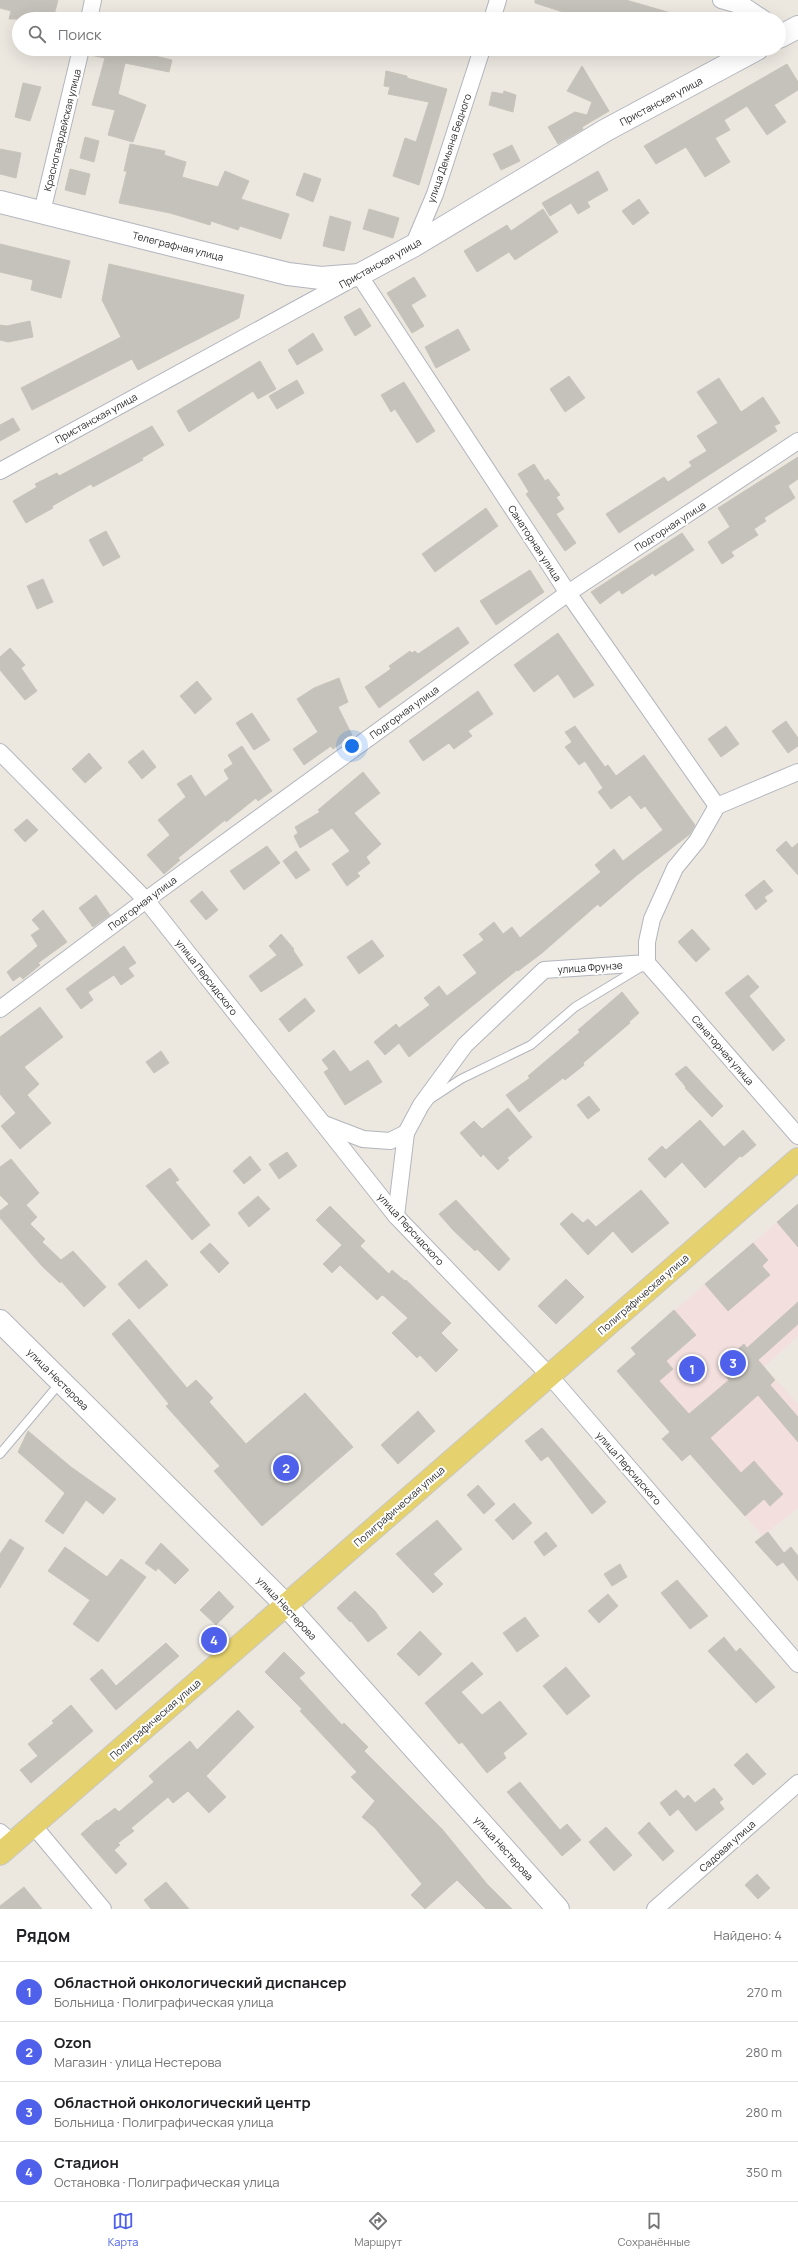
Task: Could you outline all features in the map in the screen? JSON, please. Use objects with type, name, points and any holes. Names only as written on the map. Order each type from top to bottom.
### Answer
[{"type":"main road","name":"Полиграфическая улица","points":[[4,1843],[33,1825],[798,1159]]},
{"type":"street","points":[[91,12],[94,0]]},
{"type":"street","points":[[494,12],[498,0]]},
{"type":"street","points":[[721,0],[746,7],[754,12]]},
{"type":"street","points":[[786,33],[798,27]]},
{"type":"street","name":"Красногвардейская улица","points":[[42,212],[80,56]]},
{"type":"street","name":"улица Демьяна Бедного","points":[[413,246],[435,194],[480,56]]},
{"type":"street","name":"Пристанская улица","points":[[0,471],[413,246],[606,130],[744,56]]},
{"type":"street","name":"Телеграфная улица","points":[[0,202],[288,274],[321,278],[358,275]]},
{"type":"street","name":"Санаторная улица","points":[[358,275],[568,593],[717,806]]},
{"type":"street","name":"Подгорная улица","points":[[0,1010],[146,900],[568,593],[798,441]]},
{"type":"street","name":"улица Персидского","points":[[0,752],[146,900],[396,1216],[549,1375],[798,1664]]},
{"type":"street","points":[[647,963],[647,942],[652,919],[675,868],[697,841],[717,806],[798,772]]},
{"type":"street","name":"Санаторная улица","points":[[647,963],[798,1136]]},
{"type":"street","name":"улица Фрунзе","points":[[396,1216],[406,1133],[421,1105],[465,1045],[544,970],[647,963]]},
{"type":"street","points":[[323,1124],[363,1139],[390,1141],[406,1133]]},
{"type":"street","name":"улица Нестерова","points":[[0,1321],[286,1605],[558,1909]]},
{"type":"street","name":"Садовая улица","points":[[655,1909],[798,1783]]},
{"type":"street","points":[[33,1825],[103,1909]]},
{"type":"lane","points":[[421,1105],[461,1079],[531,1045],[575,1007],[647,963]]},
{"type":"lane","points":[[0,1454],[61,1382]]},
{"type":"shaded area","points":[[798,1204],[798,1336],[764,1367],[798,1404],[798,1508],[763,1536],[690,1454],[682,1461],[662,1439],[670,1432],[617,1371],[636,1354],[631,1348]]},
{"type":"building","points":[[0,0],[58,0],[55,12],[12,12],[12,19],[9,19],[11,11],[0,8]]},
{"type":"building","points":[[535,0],[626,0],[668,12],[563,12],[535,3]]},
{"type":"building","points":[[95,56],[155,56],[172,60],[169,72],[125,63],[118,94],[146,105],[133,142],[108,135],[115,110],[92,105],[105,58]]},
{"type":"building","points":[[787,64],[798,82],[798,90],[774,105],[786,122],[767,135],[747,106],[724,120],[730,130],[715,138],[730,162],[705,177],[686,147],[656,164],[644,146]]},
{"type":"building","points":[[582,66],[609,111],[582,127],[583,129],[558,144],[548,127],[575,112],[587,115],[592,102],[567,91]]},
{"type":"building","points":[[386,71],[447,89],[419,185],[393,176],[405,138],[416,142],[429,102],[388,94],[390,87],[384,86]]},
{"type":"building","points":[[23,83],[41,87],[30,121],[15,117]]},
{"type":"building","points":[[504,91],[516,95],[513,112],[489,105],[492,92],[503,94]]},
{"type":"building","points":[[85,137],[99,141],[94,162],[80,158]]},
{"type":"building","points":[[130,144],[165,151],[164,155],[186,162],[182,177],[218,187],[225,171],[249,181],[241,199],[289,214],[281,239],[240,226],[238,230],[211,221],[210,225],[170,213],[119,203],[127,171],[124,171]]},
{"type":"building","points":[[512,145],[520,161],[501,170],[493,154]]},
{"type":"building","points":[[0,149],[21,153],[16,178],[0,174]]},
{"type":"building","points":[[70,169],[90,174],[85,195],[65,190]]},
{"type":"building","points":[[598,171],[608,190],[587,202],[590,207],[578,214],[571,203],[550,216],[542,203]]},
{"type":"building","points":[[304,173],[321,179],[313,202],[296,195]]},
{"type":"building","points":[[639,199],[649,213],[633,225],[622,211]]},
{"type":"building","points":[[369,209],[399,218],[393,238],[363,229]]},
{"type":"building","points":[[543,209],[558,232],[515,260],[509,252],[477,272],[464,251],[507,225],[511,231]]},
{"type":"building","points":[[330,216],[351,222],[344,251],[323,246]]},
{"type":"building","points":[[0,244],[70,261],[61,298],[31,290],[33,280],[0,272]]},
{"type":"building","points":[[109,264],[244,295],[239,318],[138,370],[132,359],[32,410],[21,388],[121,337],[102,300]]},
{"type":"building","points":[[414,277],[426,296],[411,305],[424,326],[412,333],[387,293]]},
{"type":"building","points":[[360,308],[371,326],[355,336],[344,317]]},
{"type":"building","points":[[30,321],[33,337],[8,342],[0,340],[0,325],[7,326]]},
{"type":"building","points":[[458,329],[470,350],[436,368],[425,347]]},
{"type":"building","points":[[313,333],[323,350],[297,365],[288,350]]},
{"type":"building","points":[[260,361],[276,389],[258,399],[253,391],[189,432],[177,411]]},
{"type":"building","points":[[569,376],[585,398],[565,412],[550,389]]},
{"type":"building","points":[[719,378],[741,412],[763,397],[780,423],[774,426],[777,431],[619,533],[606,514],[664,477],[668,482],[692,466],[689,462],[707,451],[697,436],[718,423],[697,392]]},
{"type":"building","points":[[297,380],[304,393],[277,409],[269,396]]},
{"type":"building","points":[[404,382],[435,431],[417,443],[395,409],[391,412],[381,395]]},
{"type":"building","points":[[13,418],[20,430],[0,441],[0,425]]},
{"type":"building","points":[[152,426],[164,445],[142,458],[143,460],[93,487],[91,484],[52,506],[53,508],[26,523],[13,501],[37,487],[35,484],[57,473],[59,476]]},
{"type":"building","points":[[798,457],[798,479],[788,486],[795,498],[764,518],[766,521],[754,529],[758,535],[731,552],[734,556],[722,564],[708,542],[730,527],[718,508]]},
{"type":"building","points":[[534,464],[545,481],[548,479],[560,495],[556,497],[564,509],[556,514],[576,543],[565,551],[526,494],[529,492],[518,474]]},
{"type":"building","points":[[486,508],[498,526],[435,572],[422,554]]},
{"type":"building","points":[[106,531],[120,557],[103,566],[89,540]]},
{"type":"building","points":[[682,533],[694,550],[655,576],[653,573],[622,594],[619,590],[600,604],[591,592]]},
{"type":"building","points":[[530,570],[544,592],[496,625],[480,601]]},
{"type":"building","points":[[43,579],[53,602],[37,609],[27,586]]},
{"type":"building","points":[[458,627],[469,643],[379,708],[365,687],[391,669],[389,666],[410,651],[412,653],[415,651],[418,654]]},
{"type":"building","points":[[558,633],[594,685],[574,698],[558,674],[534,692],[514,665]]},
{"type":"building","points":[[10,648],[25,665],[21,668],[37,691],[25,700],[0,670],[0,657]]},
{"type":"building","points":[[339,678],[348,702],[338,707],[352,735],[333,749],[331,746],[304,765],[293,749],[318,732],[297,699],[314,688]]},
{"type":"building","points":[[197,681],[212,699],[195,714],[180,696]]},
{"type":"building","points":[[478,691],[493,714],[468,731],[472,736],[454,749],[449,743],[423,761],[409,741]]},
{"type":"building","points":[[252,713],[270,740],[254,750],[236,723]]},
{"type":"building","points":[[786,721],[798,738],[798,746],[788,753],[772,731]]},
{"type":"building","points":[[575,726],[605,767],[608,765],[616,776],[644,755],[695,825],[690,834],[636,876],[600,907],[598,904],[542,953],[518,971],[517,970],[409,1057],[399,1043],[385,1055],[374,1042],[396,1024],[399,1028],[430,1005],[424,998],[439,986],[447,996],[477,973],[463,955],[484,940],[479,934],[494,922],[503,934],[512,927],[520,938],[601,872],[595,865],[614,849],[623,861],[663,830],[645,806],[641,809],[630,795],[611,809],[598,792],[603,788],[585,761],[579,765],[565,747],[572,742],[565,732]]},
{"type":"building","points":[[726,726],[739,744],[721,757],[708,739]]},
{"type":"building","points":[[242,746],[272,791],[258,801],[256,798],[226,822],[225,820],[178,858],[180,860],[164,874],[147,855],[170,835],[158,820],[186,797],[177,784],[191,775],[205,797],[229,779],[224,770],[233,764],[228,755]]},
{"type":"building","points":[[143,750],[156,767],[142,779],[128,762]]},
{"type":"building","points":[[89,753],[102,768],[85,783],[72,769]]},
{"type":"building","points":[[363,772],[380,793],[354,813],[381,844],[366,857],[370,863],[357,873],[360,876],[347,886],[332,864],[350,851],[332,828],[300,848],[294,836],[298,833],[295,827],[320,812],[318,810]]},
{"type":"building","points":[[27,819],[38,830],[25,842],[14,830]]},
{"type":"building","points":[[786,841],[792,848],[798,843],[798,875],[776,850]]},
{"type":"building","points":[[267,846],[280,863],[244,890],[230,871]]},
{"type":"building","points":[[296,851],[310,870],[296,879],[283,861]]},
{"type":"building","points":[[764,880],[773,891],[764,897],[767,901],[756,910],[745,895]]},
{"type":"building","points":[[202,891],[218,910],[206,920],[190,901]]},
{"type":"building","points":[[96,895],[110,915],[93,927],[79,908]]},
{"type":"building","points":[[43,910],[67,942],[38,963],[40,965],[23,979],[20,976],[13,981],[7,972],[38,946],[31,935],[40,929],[32,920]]},
{"type":"building","points":[[692,929],[710,949],[696,962],[678,942]]},
{"type":"building","points":[[281,934],[294,949],[293,950],[303,965],[261,992],[249,976],[277,955],[269,946]]},
{"type":"building","points":[[372,940],[384,956],[359,974],[347,957]]},
{"type":"building","points":[[124,946],[136,963],[128,968],[134,976],[121,985],[114,975],[88,992],[93,1000],[81,1009],[66,989]]},
{"type":"building","points":[[748,975],[759,987],[749,996],[785,1040],[773,1051],[725,993]]},
{"type":"building","points":[[622,992],[639,1013],[629,1022],[630,1023],[583,1063],[584,1065],[565,1080],[563,1078],[519,1112],[506,1095],[530,1078],[528,1076],[580,1032],[578,1030]]},
{"type":"building","points":[[305,998],[315,1011],[289,1032],[279,1019]]},
{"type":"building","points":[[40,1007],[63,1037],[24,1067],[39,1084],[27,1095],[51,1123],[20,1149],[1,1126],[16,1113],[0,1094],[0,1037]]},
{"type":"building","points":[[334,1050],[350,1072],[368,1060],[382,1082],[345,1105],[324,1072],[329,1069],[322,1060]]},
{"type":"building","points":[[161,1051],[169,1063],[154,1073],[146,1062]]},
{"type":"building","points":[[686,1066],[723,1106],[712,1117],[685,1088],[686,1087],[675,1074]]},
{"type":"building","points":[[589,1096],[600,1110],[588,1119],[577,1105]]},
{"type":"building","points":[[508,1108],[532,1137],[507,1158],[509,1160],[498,1170],[483,1154],[481,1157],[460,1133],[474,1121],[482,1129]]},
{"type":"building","points":[[700,1120],[724,1147],[743,1130],[756,1145],[742,1157],[740,1156],[705,1188],[682,1162],[665,1178],[648,1159],[662,1146],[666,1150]]},
{"type":"building","points":[[287,1152],[297,1166],[279,1179],[269,1164]]},
{"type":"building","points":[[250,1156],[261,1170],[244,1184],[233,1171]]},
{"type":"building","points":[[11,1159],[39,1193],[26,1205],[37,1217],[30,1224],[45,1239],[42,1242],[61,1260],[73,1251],[106,1287],[84,1307],[61,1281],[60,1283],[42,1266],[0,1218],[0,1211],[9,1204],[0,1195],[0,1167]]},
{"type":"building","points":[[170,1168],[179,1180],[175,1182],[210,1225],[192,1240],[146,1186]]},
{"type":"building","points":[[641,1190],[669,1223],[632,1253],[613,1231],[588,1255],[560,1224],[572,1213],[583,1223],[588,1219],[596,1227]]},
{"type":"building","points":[[258,1196],[270,1209],[249,1227],[238,1213]]},
{"type":"building","points":[[456,1200],[510,1259],[499,1271],[477,1249],[475,1251],[439,1214]]},
{"type":"building","points":[[798,1204],[798,1247],[777,1222]]},
{"type":"building","points":[[330,1206],[365,1241],[360,1246],[389,1274],[392,1270],[405,1281],[406,1280],[451,1323],[441,1333],[458,1350],[436,1372],[420,1355],[417,1358],[392,1333],[408,1318],[384,1296],[382,1295],[377,1300],[340,1265],[332,1273],[323,1264],[342,1245],[316,1220]]},
{"type":"building","points":[[210,1243],[229,1263],[219,1273],[200,1252]]},
{"type":"building","points":[[753,1243],[768,1260],[762,1266],[770,1275],[728,1311],[705,1284]]},
{"type":"building","points":[[146,1260],[168,1285],[139,1309],[118,1284]]},
{"type":"building","points":[[566,1279],[584,1297],[556,1324],[538,1306]]},
{"type":"building","points":[[798,1302],[798,1324],[758,1360],[775,1380],[770,1385],[798,1417],[798,1442],[758,1395],[710,1438],[741,1473],[754,1461],[783,1494],[770,1506],[764,1499],[745,1516],[690,1454],[682,1461],[662,1439],[670,1432],[617,1371],[636,1354],[631,1348],[674,1310],[696,1335],[666,1361],[673,1369],[659,1381],[689,1414],[729,1380],[718,1366],[744,1344],[747,1348]]},
{"type":"building","points":[[129,1319],[187,1388],[196,1380],[213,1398],[209,1402],[246,1444],[305,1393],[353,1447],[262,1526],[214,1471],[220,1466],[166,1406],[169,1404],[112,1334]]},
{"type":"building","points":[[418,1411],[435,1431],[398,1464],[381,1445]]},
{"type":"building","points":[[542,1428],[606,1502],[592,1514],[548,1456],[541,1461],[525,1441]]},
{"type":"building","points":[[28,1431],[71,1467],[116,1499],[103,1514],[86,1500],[63,1534],[45,1521],[65,1493],[18,1452]]},
{"type":"building","points":[[478,1485],[495,1504],[484,1514],[467,1495]]},
{"type":"building","points":[[514,1503],[532,1523],[513,1540],[495,1520]]},
{"type":"building","points":[[437,1520],[462,1549],[433,1574],[443,1584],[433,1593],[396,1554]]},
{"type":"building","points":[[546,1532],[557,1546],[544,1556],[534,1542]]},
{"type":"building","points":[[768,1532],[784,1553],[791,1547],[798,1556],[798,1581],[783,1562],[777,1566],[755,1542]]},
{"type":"building","points":[[10,1539],[24,1548],[0,1588],[0,1554]]},
{"type":"building","points":[[161,1543],[189,1570],[175,1584],[158,1568],[156,1571],[145,1563]]},
{"type":"building","points":[[65,1547],[107,1577],[121,1559],[146,1577],[98,1642],[73,1624],[90,1600],[48,1571]]},
{"type":"building","points":[[620,1564],[627,1577],[612,1586],[604,1574]]},
{"type":"building","points":[[677,1580],[708,1616],[690,1629],[661,1593]]},
{"type":"building","points":[[219,1591],[234,1607],[216,1625],[200,1610]]},
{"type":"building","points":[[355,1591],[375,1611],[387,1628],[368,1642],[351,1621],[350,1622],[337,1608]]},
{"type":"building","points":[[608,1594],[618,1606],[599,1623],[588,1611]]},
{"type":"building","points":[[525,1617],[539,1636],[517,1652],[503,1633]]},
{"type":"building","points":[[420,1631],[442,1654],[419,1676],[397,1654]]},
{"type":"building","points":[[724,1637],[736,1652],[740,1648],[775,1687],[756,1703],[708,1651]]},
{"type":"building","points":[[166,1643],[179,1656],[116,1710],[90,1679],[102,1669],[116,1686]]},
{"type":"building","points":[[284,1652],[305,1673],[299,1678],[342,1725],[344,1723],[368,1747],[364,1751],[442,1829],[487,1884],[512,1909],[486,1909],[457,1880],[425,1909],[411,1895],[422,1884],[375,1828],[362,1817],[375,1801],[351,1777],[357,1772],[300,1711],[302,1709],[265,1672]]},
{"type":"building","points":[[472,1662],[483,1674],[461,1692],[482,1715],[500,1701],[527,1734],[503,1753],[506,1758],[487,1773],[462,1742],[459,1744],[425,1703]]},
{"type":"building","points":[[566,1667],[590,1696],[567,1715],[543,1686]]},
{"type":"building","points":[[71,1705],[93,1731],[31,1783],[20,1770],[38,1756],[28,1744],[54,1723],[52,1721]]},
{"type":"building","points":[[238,1710],[254,1727],[206,1776],[226,1797],[209,1813],[188,1791],[173,1803],[168,1797],[131,1828],[134,1831],[118,1843],[120,1845],[114,1850],[127,1864],[116,1874],[81,1834],[97,1820],[98,1821],[115,1808],[119,1812],[154,1782],[149,1776],[166,1761],[190,1741],[197,1750]]},
{"type":"building","points":[[747,1753],[766,1774],[753,1785],[734,1765]]},
{"type":"building","points":[[520,1782],[560,1830],[567,1824],[581,1840],[562,1856],[507,1792]]},
{"type":"building","points":[[714,1788],[723,1799],[719,1802],[724,1809],[696,1831],[678,1809],[670,1816],[660,1803],[676,1790],[684,1799],[688,1795],[695,1803]]},
{"type":"building","points":[[649,1822],[674,1851],[663,1861],[638,1833]]},
{"type":"building","points":[[606,1827],[632,1855],[614,1871],[589,1842]]},
{"type":"building","points":[[757,1874],[770,1888],[758,1899],[745,1885]]},
{"type":"building","points":[[166,1882],[189,1909],[151,1909],[144,1900]]},
{"type":"building","points":[[24,1887],[42,1909],[0,1909],[0,1906]]},
{"type":"place","name":"Областной онкологический центр","points":[[733,1363]]},
{"type":"place","name":"Областной онкологический диспансер","points":[[692,1369]]},
{"type":"place","name":"Ozon","points":[[286,1468]]},
{"type":"place","name":"Стадион","points":[[214,1640]]}]
